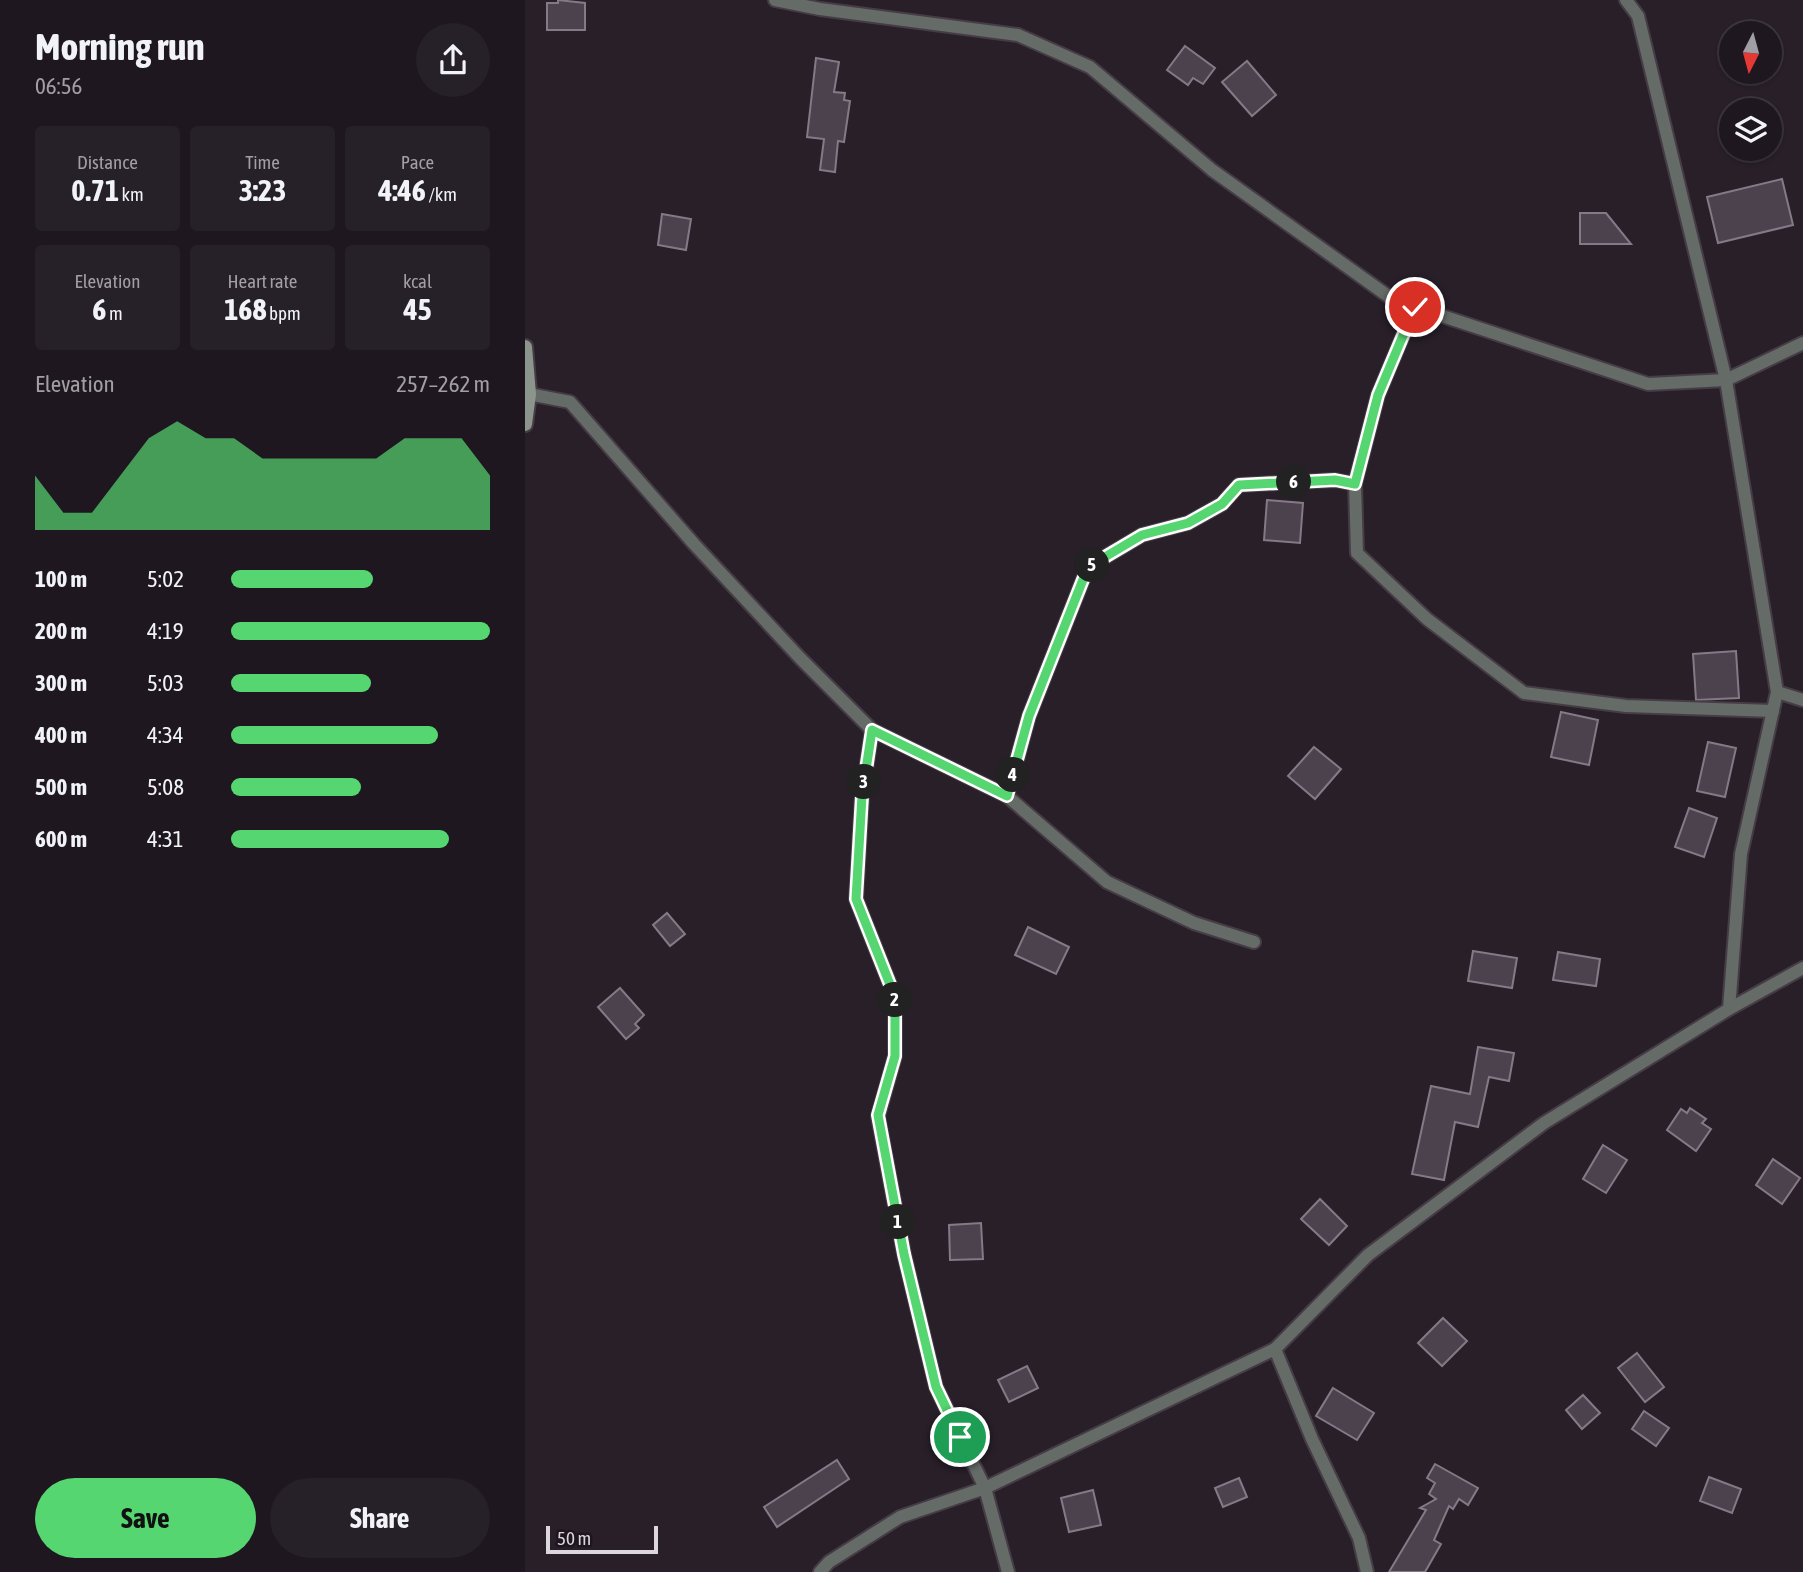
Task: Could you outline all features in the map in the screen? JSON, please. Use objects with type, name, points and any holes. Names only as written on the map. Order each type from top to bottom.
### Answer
[{"type":"main road","points":[[525,347],[529,394],[525,424]]},
{"type":"street","points":[[775,0],[820,9],[1018,36],[1090,67],[1212,170],[1388,296],[1415,307],[1648,384],[1726,380],[1803,344]]},
{"type":"street","points":[[1626,0],[1638,16],[1726,380],[1777,692],[1741,854],[1729,1009]]},
{"type":"street","points":[[1415,307],[1378,395],[1355,484],[1357,553],[1427,619],[1524,693],[1626,706],[1773,711]]},
{"type":"street","points":[[529,394],[571,402],[703,554],[872,730],[1007,796],[1107,882],[1194,923],[1254,942]]},
{"type":"street","points":[[1007,796],[1029,716],[1088,567],[1142,535],[1188,523],[1222,504],[1239,485],[1335,480],[1355,484]]},
{"type":"street","points":[[1777,692],[1803,700]]},
{"type":"street","points":[[872,730],[862,796],[856,899],[895,997],[895,1056],[878,1115],[904,1254],[936,1387],[985,1488],[1008,1572]]},
{"type":"street","points":[[820,1572],[829,1562],[900,1517],[985,1488],[1275,1349],[1368,1255],[1544,1123],[1729,1009],[1803,968]]},
{"type":"street","points":[[1275,1349],[1359,1538],[1367,1572]]},
{"type":"building","points":[[558,0],[585,3],[585,30],[547,30],[547,3],[558,3]]},
{"type":"building","points":[[1185,46],[1215,68],[1203,84],[1193,78],[1188,85],[1167,70]]},
{"type":"building","points":[[816,58],[839,62],[834,92],[845,93],[844,100],[850,101],[844,142],[838,141],[835,172],[820,170],[824,139],[807,137]]},
{"type":"building","points":[[1247,61],[1276,95],[1252,116],[1222,82]]},
{"type":"building","points":[[1782,179],[1793,225],[1718,243],[1707,197]]},
{"type":"building","points":[[1580,213],[1606,213],[1631,244],[1580,244]]},
{"type":"building","points":[[662,214],[691,219],[686,250],[658,245]]},
{"type":"building","points":[[1267,500],[1303,503],[1300,543],[1264,540]]},
{"type":"building","points":[[1736,651],[1739,698],[1696,700],[1693,654]]},
{"type":"building","points":[[1561,712],[1598,720],[1589,765],[1551,757]]},
{"type":"building","points":[[1708,742],[1736,748],[1725,797],[1697,791]]},
{"type":"building","points":[[1314,747],[1341,769],[1315,799],[1288,776]]},
{"type":"building","points":[[1689,808],[1717,818],[1704,857],[1675,847]]},
{"type":"building","points":[[667,913],[685,934],[670,946],[653,925]]},
{"type":"building","points":[[1028,927],[1069,947],[1056,974],[1015,955]]},
{"type":"building","points":[[1473,951],[1517,958],[1512,988],[1468,981]]},
{"type":"building","points":[[1558,952],[1600,959],[1596,986],[1553,980]]},
{"type":"building","points":[[620,988],[644,1015],[635,1024],[639,1028],[626,1039],[598,1007]]},
{"type":"building","points":[[1478,1047],[1514,1053],[1509,1081],[1489,1077],[1478,1127],[1455,1122],[1444,1180],[1412,1174],[1431,1086],[1470,1094]]},
{"type":"building","points":[[1690,1108],[1706,1119],[1702,1123],[1711,1129],[1696,1151],[1667,1130],[1681,1109],[1687,1113]]},
{"type":"building","points":[[1603,1145],[1627,1160],[1606,1193],[1583,1179]]},
{"type":"building","points":[[1773,1159],[1800,1178],[1782,1204],[1756,1185]]},
{"type":"building","points":[[1320,1199],[1347,1226],[1329,1245],[1301,1219]]},
{"type":"building","points":[[981,1223],[983,1259],[950,1260],[949,1225]]},
{"type":"building","points":[[1443,1318],[1467,1341],[1442,1366],[1418,1343]]},
{"type":"building","points":[[1637,1353],[1664,1387],[1645,1402],[1618,1368]]},
{"type":"building","points":[[1027,1366],[1038,1388],[1009,1402],[998,1380]]},
{"type":"building","points":[[1333,1388],[1374,1413],[1357,1440],[1316,1416]]},
{"type":"building","points":[[1583,1395],[1600,1413],[1582,1429],[1566,1410]]},
{"type":"building","points":[[1644,1411],[1669,1428],[1656,1446],[1632,1429]]},
{"type":"building","points":[[837,1460],[849,1479],[777,1527],[764,1507]]},
{"type":"building","points":[[1435,1464],[1478,1488],[1468,1505],[1459,1499],[1453,1509],[1449,1506],[1434,1540],[1441,1544],[1425,1572],[1389,1572],[1426,1510],[1420,1508],[1436,1499],[1429,1494],[1435,1483],[1427,1478]]},
{"type":"building","points":[[1709,1477],[1741,1489],[1732,1513],[1700,1501]]},
{"type":"building","points":[[1239,1478],[1247,1497],[1223,1507],[1215,1488]]},
{"type":"building","points":[[1093,1490],[1101,1525],[1069,1532],[1061,1498]]},
{"type":"route","points":[[960,1437],[936,1387],[904,1254],[878,1115],[895,1056],[895,997],[856,899],[862,796],[872,730],[1007,796],[1029,716],[1088,567],[1142,535],[1188,523],[1222,504],[1239,485],[1335,480],[1355,484],[1378,395],[1415,307]]}]
